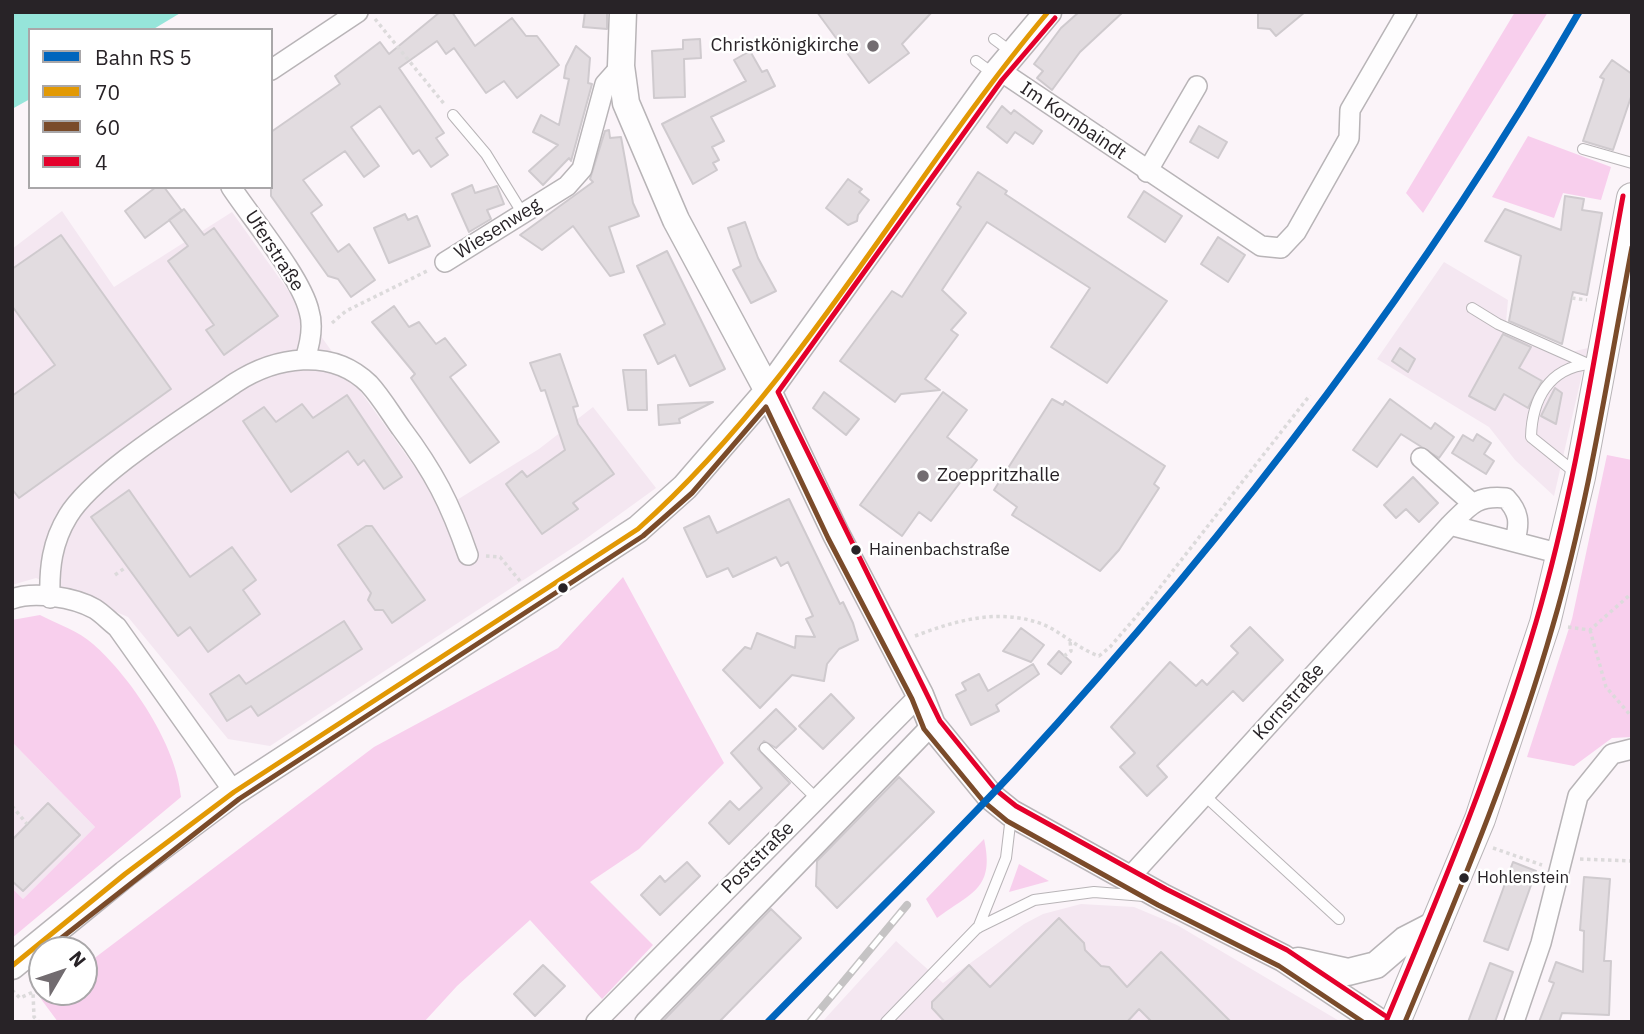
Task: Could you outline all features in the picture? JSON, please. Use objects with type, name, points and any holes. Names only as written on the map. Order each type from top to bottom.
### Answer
[{"type":"main road","points":[[1395,1022],[1471,841],[1545,623],[1580,477],[1595,367],[1632,198]]},
{"type":"street","points":[[273,69],[358,12]]},
{"type":"street","points":[[623,12],[621,66],[626,103],[676,220],[768,391],[836,534],[920,695],[932,725],[990,796],[1011,813],[1162,897],[1283,958],[1379,1022]]},
{"type":"street","points":[[12,966],[125,874],[234,792],[638,529],[685,487],[768,391],[995,60],[1048,12]]},
{"type":"street","name":"Im Kornbaindt","points":[[995,60],[1147,172],[1261,246],[1282,248],[1296,232],[1349,138],[1350,110],[1407,12]]},
{"type":"street","name":"Wiesenweg","points":[[445,262],[567,186],[582,169],[605,84],[621,66]]},
{"type":"street","name":"Im Kornbaindt","points":[[1147,172],[1197,86]]},
{"type":"street","name":"Uferstraße","points":[[232,189],[303,293],[310,313],[311,340],[305,359]]},
{"type":"street","points":[[50,598],[49,568],[56,543],[68,515],[97,482],[256,369],[280,361],[305,359],[328,362],[349,371],[368,384],[432,470],[450,504],[468,555]]},
{"type":"street","points":[[1421,458],[1472,503],[1488,496],[1506,498],[1516,509],[1519,524],[1515,540]]},
{"type":"street","name":"Kornstraße","points":[[1129,878],[1472,503]]},
{"type":"street","points":[[1450,525],[1561,554]]},
{"type":"street","points":[[12,599],[22,595],[70,600],[94,609],[117,627],[234,792]]},
{"type":"street","name":"Poststraße","points":[[596,1022],[920,695]]},
{"type":"street","name":"Poststraße","points":[[645,1022],[932,725]]},
{"type":"street","points":[[1514,1022],[1541,943],[1578,796],[1612,754],[1632,749]]},
{"type":"street","points":[[1283,958],[1348,972],[1376,965],[1405,940],[1438,923]]},
{"type":"lane","points":[[453,115],[486,154],[523,214]]},
{"type":"lane","points":[[1583,149],[1632,163]]},
{"type":"lane","points":[[1472,308],[1498,324],[1595,367]]},
{"type":"lane","points":[[1580,477],[1531,437],[1532,413],[1553,376],[1573,366],[1595,367]]},
{"type":"lane","points":[[765,748],[816,799]]},
{"type":"lane","points":[[1205,795],[1339,919]]},
{"type":"lane","points":[[977,928],[1006,858],[1011,813]]},
{"type":"lane","points":[[886,1022],[977,928],[1034,900],[1094,892],[1162,897]]},
{"type":"path","points":[[369,12],[453,115]]},
{"type":"path","name":"Wiesenweg","points":[[311,340],[346,312],[445,262]]},
{"type":"path","points":[[1572,298],[1579,299]]},
{"type":"path","points":[[894,644],[946,624],[998,614],[1042,624],[1099,656],[1111,647],[1310,395]]},
{"type":"path","points":[[468,555],[500,557],[534,599]]},
{"type":"path","points":[[115,575],[125,567]]},
{"type":"path","points":[[1590,630],[1632,593]]},
{"type":"path","points":[[1545,623],[1590,630]]},
{"type":"path","points":[[1590,630],[1606,687],[1632,717]]},
{"type":"path","points":[[1064,656],[1071,651],[1070,641]]},
{"type":"path","points":[[12,806],[27,824]]},
{"type":"path","points":[[1471,841],[1559,871]]},
{"type":"path","points":[[1581,859],[1632,861]]},
{"type":"path","points":[[12,990],[20,998],[33,992],[34,1017],[39,1022]]},
{"type":"shaded area","points":[[12,12],[182,12],[155,28],[28,28],[28,100],[12,109]]},
{"type":"shaded area","points":[[1515,12],[1548,12],[1423,213],[1406,193]]},
{"type":"shaded area","points":[[1528,136],[1611,167],[1601,200],[1563,193],[1554,218],[1492,197]]},
{"type":"shaded area","points":[[62,211],[114,287],[232,212],[444,508],[539,449],[593,407],[656,488],[580,543],[270,746],[228,739],[128,617],[36,578],[12,585],[12,249]]},
{"type":"shaded area","points":[[1444,262],[1508,300],[1506,322],[1571,352],[1588,348],[1554,496],[1515,460],[1489,427],[1377,359]]},
{"type":"shaded area","points":[[1607,455],[1632,460],[1632,737],[1612,738],[1574,766],[1527,757],[1572,619]]},
{"type":"shaded area","points":[[623,577],[724,763],[639,849],[590,882],[653,945],[602,999],[530,920],[457,986],[424,1022],[58,1022],[46,1006],[98,1006],[98,955],[374,747],[558,648]]},
{"type":"shaded area","points":[[40,615],[87,639],[108,658],[136,693],[171,756],[181,797],[12,938],[12,888],[23,899],[95,827],[12,742],[12,620]]},
{"type":"shaded area","points":[[12,742],[95,827],[23,899],[12,888]]},
{"type":"shaded area","points":[[984,839],[986,869],[978,888],[937,918],[926,899]]},
{"type":"shaded area","points":[[1019,864],[1049,881],[1009,892]]},
{"type":"shaded area","points":[[1081,904],[1134,907],[1177,925],[1341,1022],[822,1022],[896,941],[943,983],[1024,924],[1043,914]]},
{"type":"building","points":[[440,12],[452,12],[475,46],[512,18],[526,36],[537,36],[559,65],[517,98],[504,81],[486,93],[454,48],[446,54],[437,41],[399,68],[444,133],[436,138],[448,155],[431,167],[419,150],[413,154],[380,106],[351,127],[379,166],[364,177],[345,151],[303,180],[322,205],[311,213],[338,252],[349,244],[375,280],[351,297],[338,279],[328,276],[271,196],[273,131],[340,84],[335,76],[380,42],[389,54]]},
{"type":"building","points":[[585,12],[607,12],[607,29],[583,27]]},
{"type":"building","name":"Christkönigkirche","points":[[817,12],[932,12],[902,44],[909,53],[869,83]]},
{"type":"building","points":[[1079,12],[1123,12],[1080,52],[1052,90],[1037,78],[1043,71],[1034,64],[1061,28]]},
{"type":"building","points":[[1258,12],[1305,12],[1276,36],[1270,29],[1258,28]]},
{"type":"building","points":[[700,39],[701,58],[684,59],[685,97],[654,98],[652,51],[683,49],[683,40]]},
{"type":"building","points":[[576,46],[590,58],[588,83],[592,84],[571,161],[569,158],[543,185],[529,171],[558,145],[533,132],[541,115],[559,125],[569,79],[564,78],[566,66]]},
{"type":"building","points":[[750,51],[762,72],[767,70],[775,86],[711,117],[724,141],[712,147],[719,160],[713,163],[717,170],[693,184],[662,124],[746,81],[734,60]]},
{"type":"building","points":[[1612,60],[1632,74],[1632,94],[1613,150],[1583,141],[1604,79],[1600,77]]},
{"type":"building","points":[[1002,106],[1011,114],[1014,110],[1042,131],[1033,144],[1015,132],[1007,143],[987,127]]},
{"type":"building","points":[[1199,126],[1227,142],[1218,158],[1190,142]]},
{"type":"building","points":[[609,130],[610,138],[621,137],[633,203],[639,216],[609,227],[624,272],[610,276],[573,226],[542,250],[520,235],[593,182],[590,179],[605,131]]},
{"type":"building","points":[[978,172],[1007,191],[1005,194],[1167,301],[1107,383],[1051,347],[1090,288],[987,222],[942,290],[966,313],[951,330],[958,335],[925,379],[940,390],[901,394],[895,402],[840,361],[892,291],[902,297],[961,207],[957,204]]},
{"type":"building","points":[[848,179],[862,189],[859,192],[869,200],[858,215],[857,221],[848,225],[826,208]]},
{"type":"building","points":[[472,185],[475,193],[497,186],[504,204],[487,210],[491,219],[469,232],[452,194]]},
{"type":"building","points":[[153,189],[166,189],[182,211],[145,238],[125,211]]},
{"type":"building","points":[[1144,191],[1182,216],[1165,242],[1128,217]]},
{"type":"building","points":[[1565,196],[1584,199],[1582,210],[1602,213],[1587,295],[1573,292],[1562,344],[1509,321],[1521,256],[1485,241],[1505,209],[1561,230]]},
{"type":"building","points":[[184,209],[204,235],[214,228],[278,316],[224,355],[206,330],[214,325],[168,261],[188,246],[169,220]]},
{"type":"building","points":[[405,214],[408,220],[417,216],[430,246],[389,263],[374,228]]},
{"type":"building","points":[[745,222],[758,258],[776,291],[751,303],[733,270],[741,266],[728,228]]},
{"type":"building","points":[[61,235],[171,389],[19,498],[12,489],[12,396],[55,365],[12,306],[12,269]]},
{"type":"building","points":[[1218,237],[1245,255],[1228,282],[1201,264]]},
{"type":"building","points":[[667,251],[725,369],[690,386],[675,355],[658,364],[644,335],[665,324],[637,266]]},
{"type":"building","points":[[394,306],[409,327],[419,322],[436,344],[445,338],[466,365],[450,377],[499,442],[470,463],[411,378],[415,374],[372,322]]},
{"type":"building","points":[[1503,334],[1531,347],[1519,368],[1542,381],[1528,408],[1504,394],[1495,410],[1469,396]]},
{"type":"building","points":[[1400,348],[1415,359],[1408,372],[1392,361]]},
{"type":"building","points":[[560,354],[578,406],[573,407],[578,424],[614,474],[573,503],[578,509],[542,534],[506,484],[522,471],[527,477],[565,450],[545,390],[541,391],[530,363]]},
{"type":"building","points":[[623,370],[646,370],[647,410],[628,410]]},
{"type":"building","points":[[1555,388],[1562,393],[1556,424],[1541,416]]},
{"type":"building","points":[[824,392],[859,419],[846,435],[813,408]]},
{"type":"building","name":"Zoeppritzhalle","points":[[943,392],[967,410],[947,437],[977,460],[931,521],[919,512],[902,536],[860,505]]},
{"type":"building","points":[[347,395],[402,477],[384,489],[364,460],[358,465],[348,451],[291,492],[243,421],[264,407],[276,422],[302,404],[313,418]]},
{"type":"building","points":[[1052,399],[1063,405],[1065,401],[1165,466],[1154,484],[1159,488],[1119,550],[1100,571],[1012,515],[1017,507],[994,490]]},
{"type":"building","points":[[1390,399],[1431,429],[1435,423],[1454,437],[1439,458],[1401,434],[1377,467],[1353,450]]},
{"type":"building","points":[[713,402],[679,419],[680,423],[659,425],[658,405]]},
{"type":"building","points":[[1477,434],[1491,443],[1484,454],[1494,461],[1486,474],[1452,453],[1463,435],[1473,441]]},
{"type":"building","points":[[1413,477],[1438,503],[1419,522],[1406,509],[1396,518],[1384,505]]},
{"type":"building","points":[[129,490],[190,577],[232,547],[256,580],[243,590],[260,614],[208,652],[190,627],[178,636],[91,517]]},
{"type":"building","points":[[789,499],[840,604],[843,602],[858,640],[839,649],[827,664],[824,681],[792,675],[760,708],[723,670],[745,647],[751,649],[757,633],[795,648],[796,636],[815,637],[806,619],[813,616],[788,562],[781,566],[776,557],[733,577],[728,568],[707,577],[684,528],[709,516],[717,533]]},
{"type":"building","points":[[366,526],[372,526],[425,600],[392,623],[383,610],[375,610],[368,600],[371,593],[338,545]]},
{"type":"building","points":[[344,621],[362,649],[258,716],[251,706],[227,721],[210,694],[239,675],[246,684]]},
{"type":"building","points":[[1250,627],[1283,660],[1243,701],[1233,691],[1157,766],[1167,777],[1147,796],[1120,767],[1135,753],[1111,727],[1170,662],[1196,686],[1202,680],[1207,685],[1238,653],[1231,646]]},
{"type":"building","points":[[1021,628],[1044,645],[1031,662],[1003,651]]},
{"type":"building","points":[[1059,651],[1071,662],[1061,674],[1048,664]]},
{"type":"building","points":[[1033,664],[1039,674],[996,705],[999,711],[971,725],[956,695],[966,690],[962,683],[979,674],[988,691]]},
{"type":"building","points":[[831,694],[854,718],[823,749],[799,726]]},
{"type":"building","points":[[776,709],[796,729],[776,748],[764,741],[758,749],[790,783],[729,844],[709,823],[730,801],[739,810],[762,788],[731,753]]},
{"type":"building","points":[[899,777],[934,812],[837,908],[816,886],[817,861]]},
{"type":"building","points":[[48,803],[80,835],[23,891],[12,881],[12,840]]},
{"type":"building","points":[[687,862],[700,876],[660,915],[641,895],[660,876],[665,882]]},
{"type":"building","points":[[1513,862],[1536,871],[1508,950],[1484,941]]},
{"type":"building","points":[[1584,877],[1610,879],[1604,961],[1611,961],[1609,1015],[1562,1013],[1559,1022],[1539,1022],[1554,983],[1549,981],[1556,962],[1583,972],[1584,931],[1580,930]]},
{"type":"building","points":[[771,909],[801,938],[719,1022],[662,1022]]},
{"type":"building","points":[[1059,918],[1084,943],[1085,950],[1101,966],[1109,967],[1127,987],[1161,952],[1231,1022],[1152,1022],[1139,1009],[1127,1022],[945,1022],[932,1008],[932,1002],[969,965],[990,987]]},
{"type":"building","points":[[1490,963],[1513,972],[1495,1022],[1468,1022]]},
{"type":"building","points":[[543,965],[565,986],[535,1016],[514,994]]},
{"type":"railway","points":[[810,1022],[907,905]]},
{"type":"transit line","name":"70","points":[[12,966],[125,874],[234,792],[638,529],[697,471],[752,410],[803,345],[997,76],[1048,12]]},
{"type":"transit line","points":[[768,1022],[1015,770],[1171,592],[1245,500],[1318,407],[1387,311],[1518,114],[1579,12]]},
{"type":"transit line","name":"4","points":[[1055,18],[1002,80],[778,392],[940,721],[996,790],[1016,806],[1166,889],[1287,950],[1384,1015]]},
{"type":"transit line","name":"4","points":[[1387,1019],[1486,773],[1536,622],[1575,464],[1623,196]]},
{"type":"transit line","name":"60","points":[[1405,1022],[1503,777],[1553,625],[1587,485],[1632,247]]},
{"type":"transit line","name":"60","points":[[64,936],[239,799],[643,536],[692,493],[766,407],[828,538],[912,699],[924,729],[984,802],[1007,821],[1158,905],[1279,966],[1363,1022]]},
{"type":"place","name":"Christkönigkirche","points":[[873,46]]},
{"type":"place","name":"Zoeppritzhalle","points":[[923,476]]},
{"type":"place","name":"Hainenbachstraße","points":[[856,550]]},
{"type":"place","name":"Hohlenstein","points":[[1464,878]]}]
